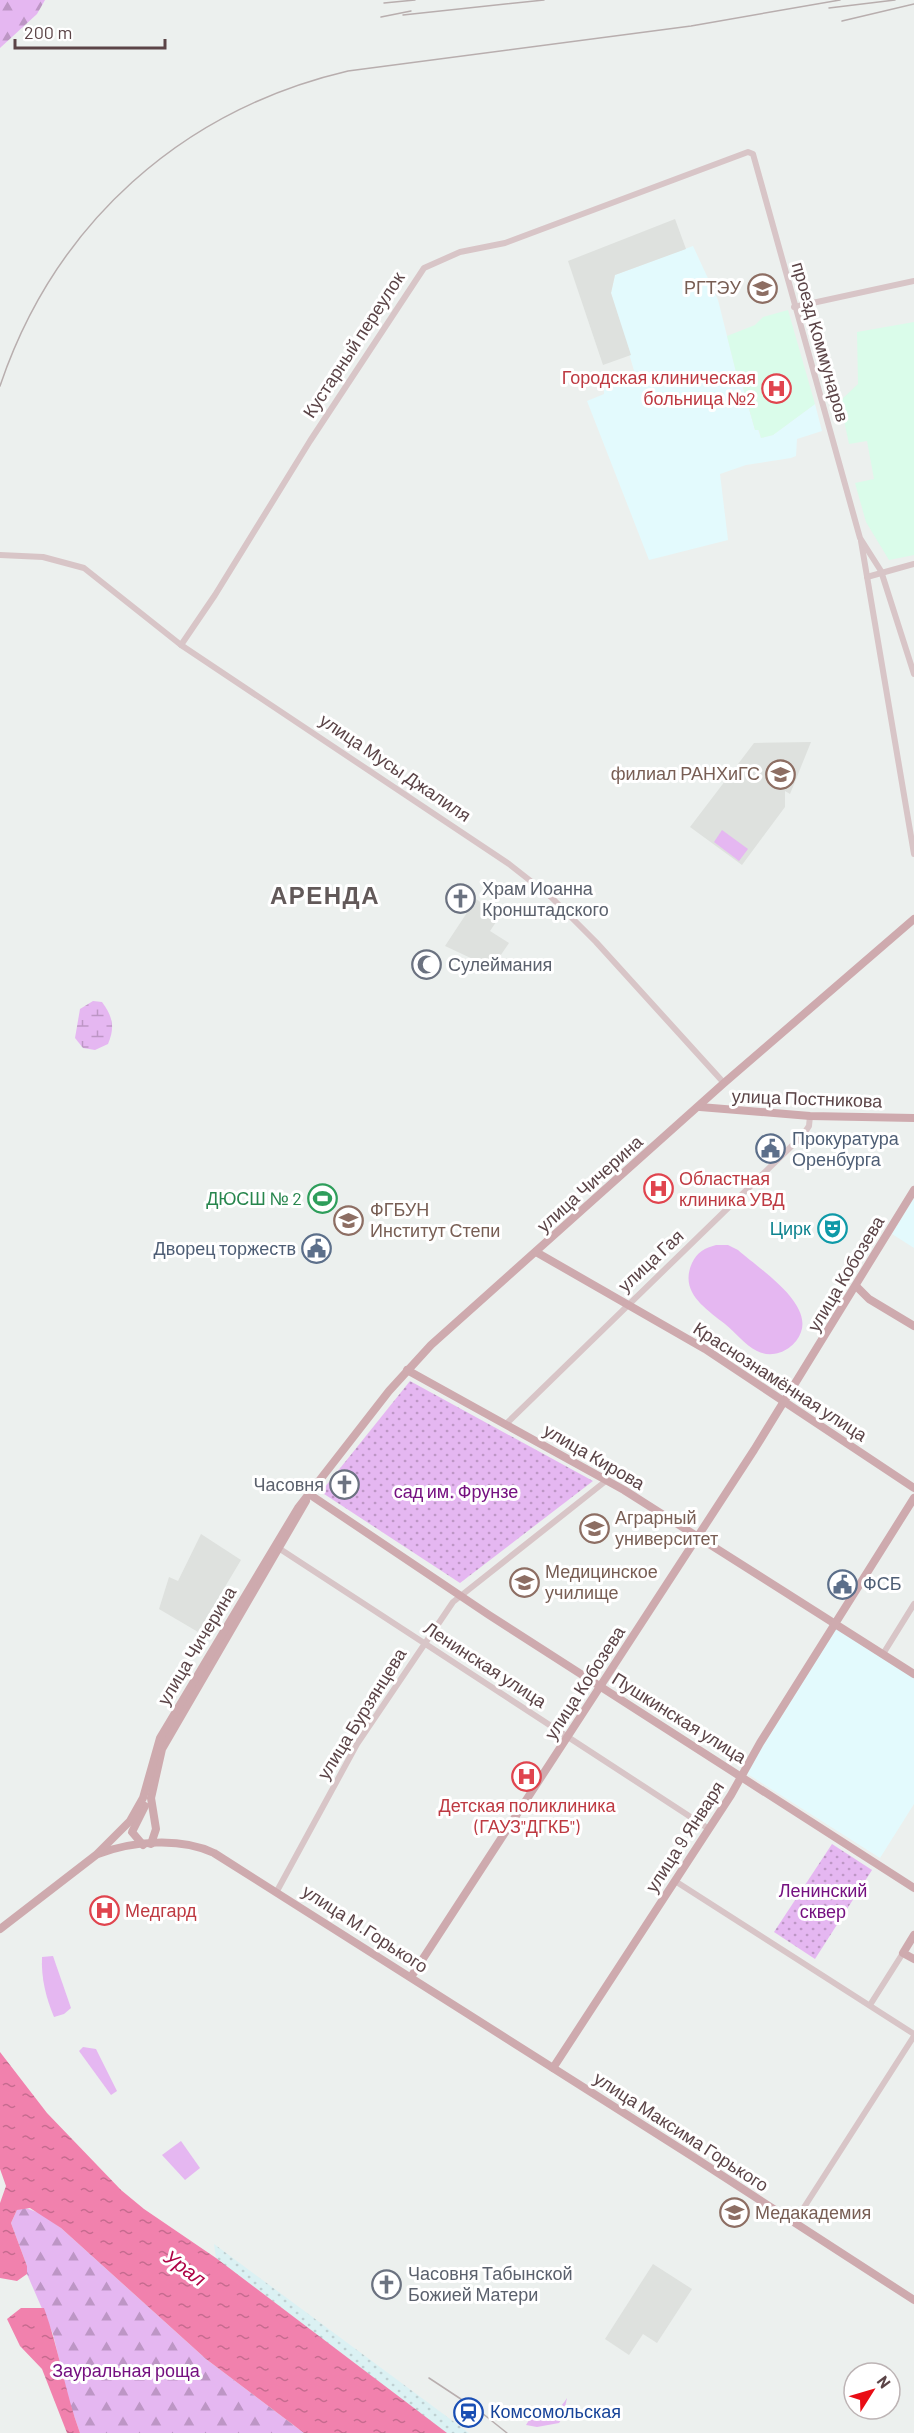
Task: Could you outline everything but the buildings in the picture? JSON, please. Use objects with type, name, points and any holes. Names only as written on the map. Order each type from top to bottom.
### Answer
[{"type":"main road","name":"улица Чичерина","points":[[156,1826],[151,1798],[162,1749],[309,1494],[406,1371],[724,1083],[914,919]]},
{"type":"main road","name":"улица Постникова","points":[[700,1107],[810,1116],[914,1118]]},
{"type":"main road","name":"улица Кобозева","points":[[411,1977],[784,1403],[914,1190]]},
{"type":"main road","name":"Краснознамённая улица","points":[[536,1252],[705,1349],[914,1488]]},
{"type":"main road","points":[[856,1286],[869,1299],[914,1326]]},
{"type":"main road","name":"улица Кирова","points":[[406,1371],[607,1480],[914,1674]]},
{"type":"main road","name":"Пушкинская улица","points":[[309,1494],[459,1595],[914,1888]]},
{"type":"main road","name":"улица 9 Января","points":[[553,2068],[709,1829],[914,1498]]},
{"type":"main road","name":"улица Чичерина","points":[[0,1929],[137,1821],[160,1738],[278,1548]]},
{"type":"main road","points":[[151,1820],[156,1826],[155,1836],[147,1845],[132,1832],[137,1821],[151,1820]]},
{"type":"main road","name":"улица М.Горького","points":[[96,1855],[147,1845],[180,1843],[195,1845],[277,1891],[553,2068]]},
{"type":"main road","points":[[913,1957],[903,1953],[914,1935]]},
{"type":"main road","name":"улица Максима Горького","points":[[553,2068],[914,2300]]},
{"type":"street","name":"Кустарный переулок","points":[[181,645],[215,596],[315,432],[424,267],[460,252],[505,243],[748,152],[753,154]]},
{"type":"street","name":"проезд Коммунаров","points":[[753,154],[860,538],[914,854]]},
{"type":"street","points":[[794,307],[914,281]]},
{"type":"street","name":"проезд Коммунаров","points":[[860,538],[881,572],[914,674]]},
{"type":"street","name":"улица Мусы Джалиля","points":[[0,555],[50,558],[84,568],[181,645],[474,839],[529,879],[596,942],[724,1083]]},
{"type":"street","points":[[867,578],[914,564]]},
{"type":"street","name":"улица Гая","points":[[506,1424],[803,1135],[809,1126],[810,1116]]},
{"type":"street","name":"улица Бурзянцева","points":[[277,1891],[357,1744],[459,1595],[607,1480]]},
{"type":"street","name":"Ленинская улица","points":[[278,1548],[709,1829]]},
{"type":"street","points":[[883,1654],[914,1604]]},
{"type":"street","points":[[675,1881],[914,2035],[794,2223]]},
{"type":"street","points":[[870,2005],[903,1953]]},
{"type":"shaded area","points":[[675,219],[686,249],[615,275],[611,293],[631,355],[603,365],[568,261]]},
{"type":"shaded area","points":[[693,246],[718,300],[736,372],[738,371],[755,430],[758,429],[761,438],[773,435],[815,404],[822,431],[797,439],[796,456],[746,465],[720,474],[728,540],[649,560],[587,401],[604,394],[604,388],[630,380],[635,374],[611,293],[615,275]]},
{"type":"shaded area","name":"Городская клиническая больница №2","points":[[788,310],[815,404],[773,435],[761,438],[759,430],[755,430],[727,336],[755,325],[763,317]]},
{"type":"shaded area","points":[[914,322],[914,555],[889,560],[866,522],[855,483],[874,479],[867,441],[849,444],[840,401],[858,384],[857,332]]},
{"type":"shaded area","points":[[811,742],[790,794],[785,791],[785,807],[742,865],[690,827],[754,743]]},
{"type":"shaded area","points":[[476,899],[500,916],[490,931],[509,943],[492,968],[445,946]]},
{"type":"shaded area","points":[[914,1198],[914,1248],[892,1234]]},
{"type":"shaded area","points":[[201,1534],[241,1560],[198,1632],[159,1609],[169,1577],[178,1581]]},
{"type":"shaded area","points":[[836,1629],[914,1678],[914,1804],[880,1858],[746,1773]]},
{"type":"shaded area","points":[[653,2264],[692,2289],[657,2343],[643,2334],[629,2355],[605,2339]]},
{"type":"green space","points":[[0,0],[45,0],[37,14],[0,48]]},
{"type":"green space","points":[[722,830],[748,849],[739,861],[714,842]]},
{"type":"green space","points":[[93,1001],[102,1002],[111,1017],[112,1027],[108,1044],[95,1050],[83,1048],[75,1038],[80,1009]]},
{"type":"green space","points":[[716,1245],[728,1245],[738,1250],[781,1286],[799,1309],[802,1321],[801,1332],[789,1348],[770,1354],[757,1351],[702,1305],[691,1291],[689,1273],[692,1263],[702,1251]]},
{"type":"green space","name":"сад им. Фрунзе","points":[[410,1381],[593,1481],[460,1583],[321,1492]]},
{"type":"green space","name":"Ленинский сквер","points":[[832,1844],[872,1870],[815,1959],[774,1932]]},
{"type":"green space","points":[[53,1956],[71,2008],[64,2014],[54,2017],[42,1973],[42,1957]]},
{"type":"green space","points":[[83,2047],[96,2049],[117,2091],[111,2095],[79,2051]]},
{"type":"green space","points":[[181,2141],[200,2168],[185,2180],[162,2155]]},
{"type":"green space","name":"Зауральная роща","points":[[23,2207],[42,2214],[61,2228],[206,2359],[304,2433],[80,2433],[69,2401],[53,2334],[27,2274],[27,2266],[11,2223],[17,2210]]},
{"type":"green space","points":[[567,2398],[563,2417],[559,2423],[537,2427],[526,2425],[531,2417],[542,2417],[552,2413]]},
{"type":"sand","points":[[214,2244],[469,2433],[446,2433],[216,2258]]},
{"type":"water","name":"Урал","points":[[0,2052],[47,2113],[121,2190],[144,2209],[216,2258],[447,2433],[304,2433],[206,2359],[61,2228],[30,2208],[17,2210],[11,2223],[27,2266],[27,2274],[17,2281],[0,2278],[0,2203],[6,2186],[0,2169]]},
{"type":"water","points":[[21,2308],[44,2308],[80,2433],[67,2433],[42,2369],[20,2346],[7,2319]]},
{"type":"railway","points":[[384,3],[415,0]]},
{"type":"railway","points":[[403,15],[544,0]]},
{"type":"railway","points":[[0,386],[24,327],[54,274],[91,225],[132,182],[179,145],[231,114],[288,89],[348,71],[691,26],[840,0]]},
{"type":"railway","points":[[829,8],[895,0]]},
{"type":"railway","points":[[842,21],[914,4]]},
{"type":"railway","points":[[381,17],[411,11]]},
{"type":"railway","points":[[429,2378],[482,2413],[507,2433]]},
{"type":"place","name":"РГТЭУ","points":[[762,288]]},
{"type":"place","name":"Городская клиническая больница №2","points":[[777,388]]},
{"type":"place","name":"филиал РАНХиГС","points":[[781,774]]},
{"type":"place","name":"Храм Иоанна Кронштадского","points":[[461,899]]},
{"type":"place","name":"Сулеймания","points":[[427,965]]},
{"type":"place","name":"Прокуратура Оренбурга","points":[[771,1149]]},
{"type":"place","name":"Областная клиника УВД","points":[[658,1189]]},
{"type":"place","name":"ДЮСШ № 2","points":[[323,1199]]},
{"type":"place","name":"ФГБУН Институт Степи","points":[[349,1220]]},
{"type":"place","name":"Цирк","points":[[832,1229]]},
{"type":"place","name":"Дворец торжеств","points":[[317,1249]]},
{"type":"place","name":"Часовня","points":[[345,1485]]},
{"type":"place","name":"Аграрный университет","points":[[594,1528]]},
{"type":"place","name":"Медицинское училище","points":[[524,1582]]},
{"type":"place","name":"ФСБ","points":[[842,1584]]},
{"type":"place","name":"Детская поликлиника (ГАУЗ\"ДГКБ\")","points":[[527,1777]]},
{"type":"place","name":"Медгард","points":[[104,1911]]},
{"type":"place","name":"Медакадемия","points":[[734,2213]]},
{"type":"place","name":"Часовня Табынской Божией Матери","points":[[387,2284]]},
{"type":"place","name":"Комсомольская","points":[[469,2412]]},
{"type":"district","name":"АРЕНДА","points":[[325,896]]}]
